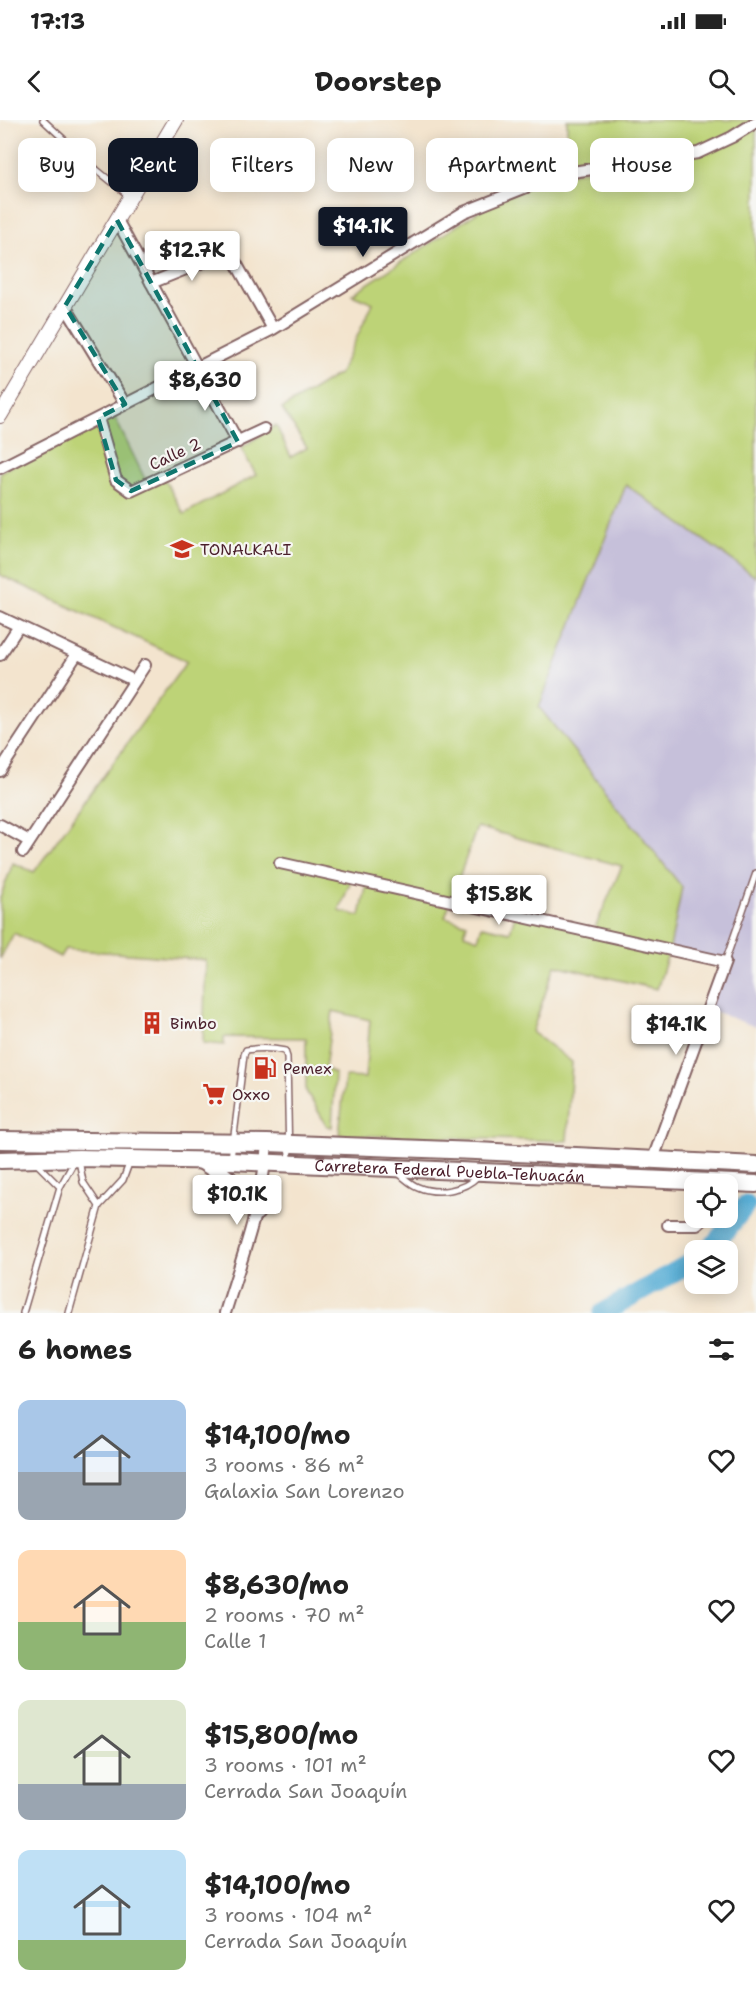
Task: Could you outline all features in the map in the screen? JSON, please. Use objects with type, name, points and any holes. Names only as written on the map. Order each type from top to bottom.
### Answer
[{"type":"main road","name":"Carretera Federal Puebla-Tehuacán","points":[[0,1140],[267,1143],[756,1165]]},
{"type":"main road","name":"Carretera Federal Puebla-Tehuacán","points":[[0,1160],[78,1158],[201,1160],[483,1171],[684,1182]]},
{"type":"main road","points":[[201,1160],[231,1180],[248,1198],[256,1212]]},
{"type":"main road","name":"Carretera Federal Puebla-Tehuacán","points":[[738,1184],[756,1184]]},
{"type":"street","points":[[0,416],[176,120]]},
{"type":"street","points":[[0,468],[273,329],[464,212],[559,174],[698,153],[732,137],[756,122]]},
{"type":"street","points":[[117,219],[238,442]]},
{"type":"street","points":[[151,283],[213,258],[227,256],[236,263],[273,329]]},
{"type":"street","points":[[65,306],[124,404]]},
{"type":"street","name":"Calle 2","points":[[98,418],[116,480],[131,491],[264,429]]},
{"type":"street","points":[[0,617],[133,680]]},
{"type":"street","points":[[0,655],[19,626]]},
{"type":"street","points":[[0,771],[77,654]]},
{"type":"street","points":[[23,852],[133,680],[145,665]]},
{"type":"street","points":[[0,825],[29,841]]},
{"type":"street","points":[[280,863],[724,962],[653,1159]]},
{"type":"street","points":[[225,1313],[256,1212],[266,1163],[267,1143]]},
{"type":"street","points":[[668,1225],[684,1225]]},
{"type":"lane","points":[[43,120],[130,197]]},
{"type":"lane","points":[[724,962],[756,873]]},
{"type":"lane","points":[[231,1161],[244,1055],[246,1050],[261,1049],[285,1052],[287,1057],[289,1164]]},
{"type":"lane","points":[[32,1158],[60,1187]]},
{"type":"lane","points":[[23,1313],[60,1187],[78,1158]]},
{"type":"lane","points":[[78,1158],[83,1182],[99,1206]]},
{"type":"lane","points":[[69,1313],[99,1206],[123,1180],[130,1159]]},
{"type":"highlighted area","points":[[117,220],[238,442],[131,491],[116,480],[98,418],[125,404],[65,306]]},
{"type":"shaded area","points":[[626,485],[756,577],[756,1027],[708,1009],[725,961],[670,948],[539,707]]},
{"type":"green space","points":[[567,120],[755,120],[717,144],[694,148],[694,138],[590,138],[590,167],[578,169],[578,138],[567,138]]},
{"type":"green space","points":[[756,123],[756,577],[626,485],[539,707],[682,887],[670,948],[657,989],[555,965],[532,1032],[572,1062],[567,1141],[339,1135],[345,1077],[365,1078],[370,1020],[333,1011],[325,1068],[335,1074],[332,1127],[327,1126],[306,1091],[306,1038],[224,1037],[224,1045],[203,1043],[206,960],[65,949],[60,957],[14,933],[0,959],[0,898],[13,863],[34,872],[187,661],[0,575],[0,472],[112,412],[145,479],[162,475],[184,514],[256,475],[241,448],[276,425],[291,457],[307,448],[282,409],[340,373],[373,303],[352,294],[501,197],[515,192],[578,192],[578,172],[590,170],[590,192],[694,192],[694,150]],"holes":[[[477,827],[622,866],[594,930],[516,912],[510,932],[482,926],[478,939],[464,934],[467,924],[445,917]],[[353,875],[368,878],[360,916],[339,911]]]},
{"type":"waterway","points":[[718,1240],[746,1205]]},
{"type":"waterway","points":[[603,1313],[684,1267]]},
{"type":"place","name":"TONALKALI","points":[[182,549]]},
{"type":"place","name":"Bimbo","points":[[152,1023]]},
{"type":"place","name":"Pemex","points":[[265,1068]]},
{"type":"place","name":"Oxxo","points":[[214,1094]]}]
